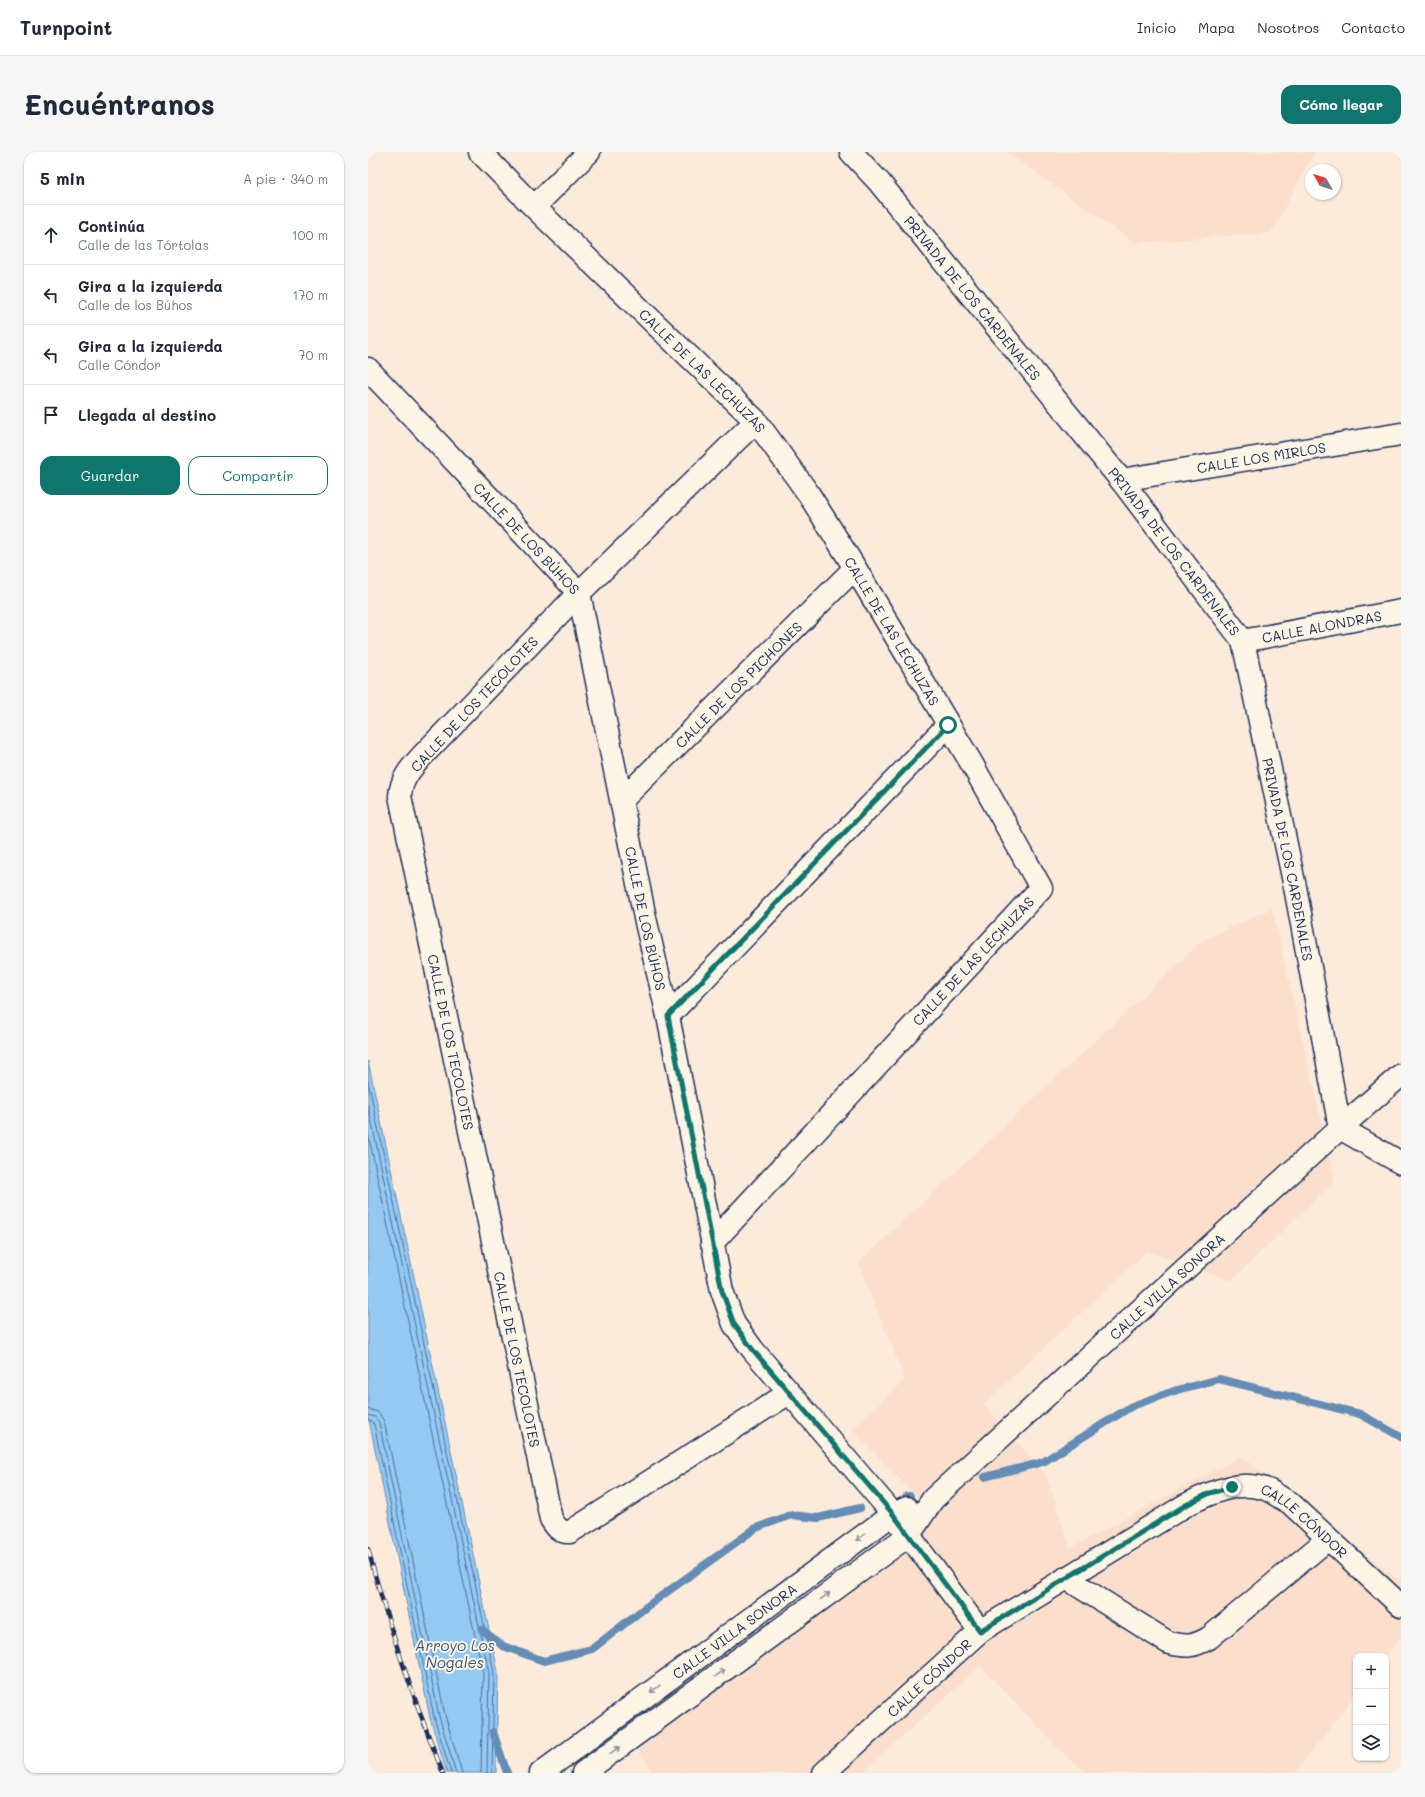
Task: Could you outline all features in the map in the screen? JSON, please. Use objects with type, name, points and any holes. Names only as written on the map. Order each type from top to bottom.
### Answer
[{"type":"street","name":"CALLE DE LAS LECHUZAS","points":[[480,152],[534,207],[756,421],[808,493],[855,568],[948,725],[1041,888],[712,1243]]},
{"type":"street","points":[[534,207],[589,152]]},
{"type":"street","name":"PRIVADA DE LOS CARDENALES","points":[[851,152],[879,182],[1121,480],[1243,640],[1295,887],[1340,1128]]},
{"type":"street","name":"CALLE DE LOS BÚHOS","points":[[368,369],[579,594],[645,918],[668,1016],[722,1291],[734,1324],[753,1350],[893,1514],[980,1631]]},
{"type":"street","name":"CALLE DE LOS TECOLOTES","points":[[756,421],[579,594],[418,761],[401,786],[400,796],[551,1519],[561,1530],[570,1532],[790,1393]]},
{"type":"street","name":"CALLE LOS MIRLOS","points":[[1121,480],[1401,434]]},
{"type":"street","name":"CALLE DE LOS PICHONES","points":[[622,800],[855,568]]},
{"type":"street","name":"CALLE ALONDRAS","points":[[1243,640],[1401,611]]},
{"type":"street","points":[[668,1016],[948,725]]},
{"type":"street","name":"CALLE VILLA SONORA","points":[[583,1773],[909,1535],[933,1499],[1340,1128],[1401,1075]]},
{"type":"street","points":[[1340,1128],[1401,1163]]},
{"type":"street","name":"CALLE CÓNDOR","points":[[824,1773],[980,1631],[1186,1505],[1210,1493],[1232,1487],[1249,1486],[1269,1490],[1289,1502],[1401,1606]]},
{"type":"street","name":"CALLE VILLA SONORA","points":[[541,1773],[893,1514],[933,1499]]},
{"type":"street","points":[[1066,1578],[1169,1643],[1184,1647],[1196,1645],[1209,1638],[1328,1539]]},
{"type":"shaded area","points":[[1006,152],[1315,152],[1308,164],[1305,164],[1305,170],[1271,233],[1135,243]]},
{"type":"shaded area","points":[[1272,908],[1335,1180],[1231,1281],[1147,1251],[984,1404],[1046,1475],[1070,1548],[1241,1456],[1401,1582],[1401,1636],[1387,1653],[1353,1653],[1353,1698],[1295,1773],[1088,1773],[1065,1755],[980,1666],[862,1773],[653,1773],[637,1748],[935,1516],[852,1429],[905,1379],[858,1263],[1203,940]]},
{"type":"water","name":"Arroyo Los Nogales","points":[[368,1061],[498,1672],[496,1773],[447,1773],[430,1718],[368,1415]]},
{"type":"waterway","points":[[985,1477],[1043,1462],[1132,1406],[1177,1390],[1219,1379],[1360,1414],[1401,1437]]},
{"type":"waterway","points":[[482,1630],[503,1646],[544,1661],[592,1649],[646,1607],[756,1528],[791,1515],[818,1518],[860,1508]]},
{"type":"waterway","name":"Arroyo Los Nogales","points":[[493,1732],[507,1773]]},
{"type":"railway","points":[[368,1549],[402,1662],[443,1773]]},
{"type":"route","points":[[948,725],[668,1016],[722,1291],[734,1324],[753,1350],[893,1514],[980,1631],[1186,1505],[1210,1493],[1232,1487]]}]
